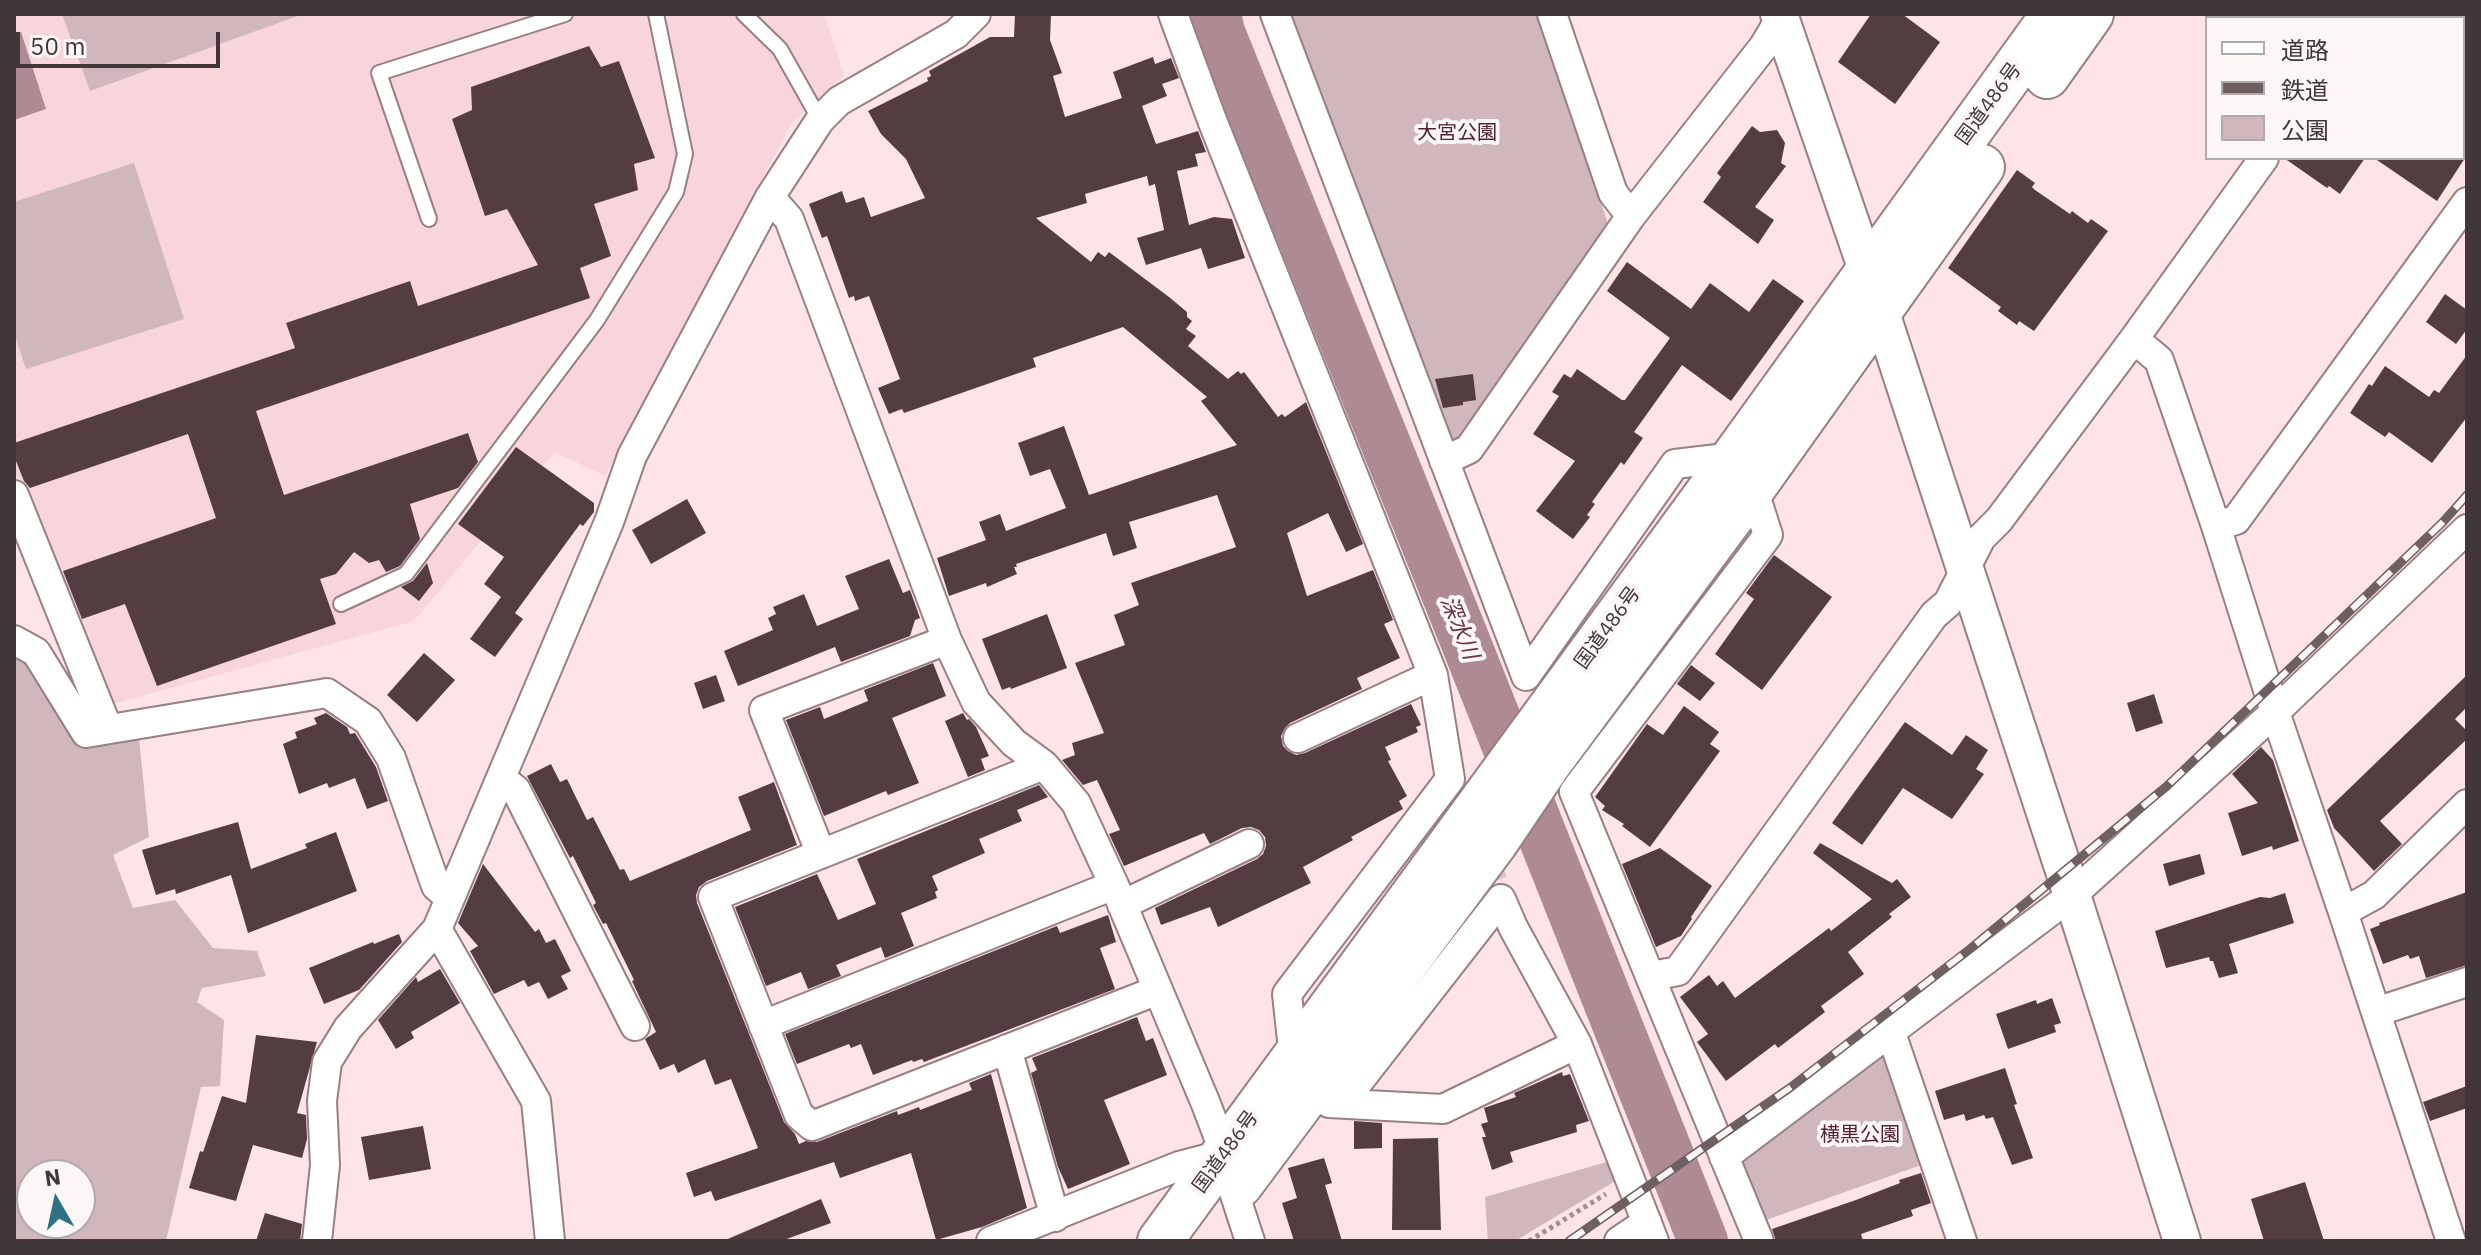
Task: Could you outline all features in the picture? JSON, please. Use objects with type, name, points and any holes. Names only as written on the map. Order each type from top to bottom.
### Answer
[{"type":"highway","name":"国道486号","points":[[1160,1241],[1299,1105],[1542,746],[1874,291],[2054,14]]},
{"type":"highway","name":"国道486号","points":[[1874,291],[2091,14]]},
{"type":"highway","name":"国道486号","points":[[1198,1241],[1230,1173],[1294,1059],[1488,823]]},
{"type":"street","points":[[317,1241],[325,1165],[322,1101],[327,1062],[348,1028],[437,929],[609,522],[632,456],[770,197],[820,120],[839,101],[956,34],[976,14]]},
{"type":"street","points":[[1173,14],[1212,120],[1433,675],[1450,779],[1287,994],[1294,1059]]},
{"type":"street","points":[[1275,14],[1526,676],[1675,464],[1744,473],[1768,535],[1574,792],[1759,1241]]},
{"type":"street","points":[[1552,14],[1613,193],[1631,216]]},
{"type":"street","points":[[1444,461],[1469,449],[1631,216],[1764,46],[1781,15]]},
{"type":"street","points":[[1781,15],[2072,895],[2182,1241]]},
{"type":"street","points":[[1652,976],[1678,971],[1934,615],[1948,603],[1981,538],[1999,520],[2134,339],[2263,160]]},
{"type":"street","points":[[770,197],[789,219],[947,640],[976,702],[1014,743],[1044,765],[1076,803],[1158,990],[1230,1173],[1250,1241]]},
{"type":"street","points":[[2216,526],[2236,520],[2467,202]]},
{"type":"street","points":[[2134,339],[2159,360],[2451,1241]]},
{"type":"street","points":[[14,495],[108,729]]},
{"type":"street","points":[[1724,1157],[2072,895],[2275,712],[2467,529]]},
{"type":"street","points":[[14,640],[36,652],[86,733],[327,693],[368,721],[391,758],[436,886],[450,898]]},
{"type":"street","points":[[821,854],[764,710],[947,640]]},
{"type":"street","points":[[1298,738],[1433,675]]},
{"type":"street","points":[[1044,765],[713,897],[799,1115],[812,1126],[1158,990]]},
{"type":"street","points":[[501,778],[516,790],[635,1026]]},
{"type":"street","points":[[2343,912],[2374,895],[2467,804]]},
{"type":"street","points":[[763,1025],[1249,844]]},
{"type":"street","points":[[1342,1103],[1501,899],[1513,927],[1586,1041],[1630,1179],[1651,1231],[1619,1241]]},
{"type":"street","points":[[437,929],[536,1101],[550,1241]]},
{"type":"street","points":[[2376,1012],[2467,982]]},
{"type":"street","points":[[1891,1033],[1962,1241]]},
{"type":"street","points":[[1299,1105],[1342,1103],[1443,1109],[1586,1041]]},
{"type":"street","points":[[1007,1049],[1055,1217]]},
{"type":"street","points":[[991,1241],[1179,1166],[1230,1173]]},
{"type":"lane","points":[[429,219],[379,73],[565,14]]},
{"type":"lane","points":[[341,604],[406,574],[597,320],[676,192],[685,154],[656,14]]},
{"type":"lane","points":[[744,14],[780,49],[820,120]]},
{"type":"path","points":[[1586,1041],[1642,1018]]},
{"type":"path","points":[[1529,1241],[1630,1179]]},
{"type":"shaded area","points":[[14,14],[824,14],[844,75],[791,124],[605,476],[555,452],[414,621],[105,706],[14,469]]},
{"type":"shaded area","points":[[21,32],[46,109],[14,120],[14,34]]},
{"type":"green space","points":[[62,14],[303,14],[90,91]]},
{"type":"green space","name":"大宮公園","points":[[1289,14],[1540,14],[1609,227],[1463,439],[1451,442]]},
{"type":"green space","points":[[134,163],[184,319],[26,369],[14,333],[14,202]]},
{"type":"green space","points":[[14,652],[31,659],[94,746],[139,738],[149,837],[113,855],[133,908],[175,900],[213,948],[257,951],[266,976],[202,988],[197,1002],[224,1020],[220,1086],[201,1087],[166,1241],[14,1241]]},
{"type":"green space","name":"横黒公園","points":[[1882,1056],[1898,1064],[1927,1163],[1763,1221],[1739,1165]]},
{"type":"green space","points":[[1610,1161],[1617,1180],[1515,1241],[1488,1241],[1485,1197]]},
{"type":"building","points":[[1015,14],[1051,14],[1050,40],[1062,73],[1053,76],[1065,117],[1122,98],[1113,72],[1153,57],[1155,64],[1171,58],[1179,78],[1162,84],[1167,96],[1142,106],[1156,144],[1198,131],[1206,152],[1195,154],[1198,166],[1177,171],[1189,225],[1214,217],[1232,219],[1245,258],[1208,269],[1201,248],[1146,265],[1137,238],[1164,230],[1155,184],[1149,186],[1147,176],[1085,194],[1087,203],[1036,218],[1091,262],[1098,252],[1105,257],[1109,252],[1169,297],[1187,312],[1187,317],[1192,321],[1186,329],[1196,336],[1188,346],[1228,379],[1238,371],[1241,374],[1244,372],[1278,417],[1282,414],[1285,417],[1306,402],[1363,544],[1346,552],[1328,513],[1287,533],[1307,596],[1373,570],[1393,620],[1384,624],[1400,658],[1357,678],[1362,689],[1290,723],[1281,736],[1283,746],[1296,755],[1305,753],[1411,704],[1421,725],[1416,727],[1418,732],[1385,747],[1391,760],[1388,761],[1407,796],[1399,801],[1403,809],[1303,867],[1311,883],[1218,927],[1210,907],[1161,925],[1155,908],[1257,859],[1266,846],[1265,837],[1259,830],[1242,828],[1210,844],[1204,833],[1124,866],[1109,834],[1120,830],[1097,780],[1083,785],[1062,760],[1075,755],[1072,743],[1104,733],[1075,663],[1125,645],[1114,615],[1139,605],[1131,583],[1236,547],[1217,495],[1129,522],[1137,548],[1113,556],[1106,533],[1016,564],[1017,574],[987,587],[986,583],[949,596],[937,558],[986,540],[979,522],[1000,514],[1006,531],[1066,508],[1050,469],[1030,476],[1018,443],[1064,426],[1089,495],[1237,445],[1201,401],[1207,397],[1123,327],[1033,358],[1036,367],[904,413],[902,409],[889,414],[878,388],[900,379],[869,296],[855,301],[854,296],[849,298],[827,236],[822,238],[809,204],[842,191],[846,203],[864,197],[871,217],[925,198],[906,159],[881,134],[868,111],[928,81],[927,78],[931,76],[929,71],[990,37],[1014,37]]},
{"type":"building","points":[[1871,14],[1902,14],[1940,42],[1895,104],[1838,62]]},
{"type":"building","points":[[589,46],[601,67],[619,61],[655,158],[634,164],[638,190],[594,204],[611,256],[580,268],[590,298],[256,411],[284,495],[468,433],[478,462],[458,488],[410,504],[420,539],[400,566],[386,572],[379,560],[369,563],[354,552],[336,574],[320,579],[336,624],[157,686],[125,604],[82,619],[63,571],[216,518],[188,434],[30,488],[14,456],[14,443],[295,348],[286,323],[410,281],[418,306],[538,265],[507,209],[485,216],[452,119],[472,110],[471,87]]},
{"type":"building","points":[[1752,126],[1760,132],[1777,130],[1785,143],[1781,163],[1786,166],[1755,207],[1774,220],[1758,244],[1703,202],[1721,177],[1717,173]]},
{"type":"building","points":[[2287,160],[2364,160],[2340,194],[2329,186],[2327,188]]},
{"type":"building","points":[[2377,160],[2464,160],[2437,201]]},
{"type":"building","points":[[2017,170],[2035,183],[2032,187],[2035,190],[2070,214],[2072,211],[2088,223],[2091,219],[2108,231],[2034,331],[2019,321],[2017,325],[1998,311],[2001,307],[1948,268]]},
{"type":"building","points":[[1627,262],[1691,309],[1710,283],[1749,312],[1773,279],[1804,301],[1731,401],[1682,365],[1634,432],[1643,438],[1592,502],[1595,504],[1587,515],[1590,517],[1573,539],[1536,511],[1575,461],[1533,434],[1559,396],[1552,392],[1564,374],[1571,378],[1577,369],[1625,400],[1670,338],[1607,291]]},
{"type":"building","points":[[2445,294],[2467,310],[2467,329],[2456,344],[2426,322]]},
{"type":"building","points":[[2467,355],[2467,417],[2432,463],[2389,432],[2385,437],[2350,413],[2385,366],[2429,397],[2434,390],[2439,393]]},
{"type":"building","points":[[1473,374],[1476,400],[1443,408],[1435,379]]},
{"type":"building","points":[[516,447],[594,503],[594,512],[583,526],[580,524],[515,613],[523,619],[495,657],[470,639],[501,597],[484,584],[504,557],[458,524]]},
{"type":"building","points":[[687,499],[706,533],[651,564],[632,530]]},
{"type":"building","points":[[1774,555],[1832,597],[1762,690],[1715,654],[1754,599],[1746,593]]},
{"type":"building","points":[[889,559],[903,593],[910,590],[920,618],[915,620],[910,636],[841,662],[835,647],[738,686],[724,651],[773,630],[768,618],[776,614],[773,607],[804,594],[817,626],[859,609],[845,576]]},
{"type":"building","points":[[427,563],[433,583],[419,601],[401,587],[413,581]]},
{"type":"building","points":[[1047,614],[1067,668],[1002,690],[982,639]]},
{"type":"building","points":[[424,653],[455,680],[417,722],[387,695]]},
{"type":"building","points":[[933,663],[946,696],[892,718],[919,783],[888,795],[886,791],[824,816],[786,720],[820,707],[824,719],[868,701],[864,690]]},
{"type":"building","points":[[1691,665],[1715,683],[1700,701],[1677,684]]},
{"type":"building","points":[[716,675],[725,701],[703,709],[694,683]]},
{"type":"building","points":[[2467,675],[2467,707],[2455,719],[2467,731],[2467,739],[2380,821],[2402,844],[2374,871],[2334,828],[2327,810]]},
{"type":"building","points":[[2154,694],[2163,723],[2136,732],[2127,703]]},
{"type":"building","points":[[1684,706],[1719,732],[1710,744],[1720,751],[1650,847],[1602,810],[1605,806],[1595,797],[1647,724],[1663,735]]},
{"type":"building","points":[[326,713],[347,727],[350,734],[355,733],[376,767],[388,801],[367,809],[355,778],[329,788],[327,783],[299,794],[283,744],[297,738],[295,732],[317,724],[314,718]]},
{"type":"building","points":[[963,713],[976,727],[989,756],[981,759],[985,770],[968,777],[945,721]]},
{"type":"building","points":[[1905,722],[1952,755],[1966,735],[1988,750],[1976,769],[1984,774],[1952,819],[1903,788],[1862,845],[1832,823]]},
{"type":"building","points":[[2261,747],[2273,760],[2299,841],[2242,856],[2228,813],[2258,803],[2232,774]]},
{"type":"building","points":[[551,764],[560,782],[567,779],[587,820],[593,817],[620,870],[624,869],[630,881],[751,830],[738,797],[774,782],[797,845],[707,881],[699,887],[696,895],[784,1122],[799,1144],[817,1142],[897,1111],[898,1115],[919,1107],[920,1110],[972,1090],[969,1083],[991,1074],[1027,1208],[982,1227],[936,1240],[911,1153],[840,1178],[834,1162],[715,1201],[711,1191],[694,1197],[686,1173],[758,1148],[731,1079],[715,1085],[705,1059],[678,1073],[674,1064],[660,1070],[645,1039],[656,1032],[634,980],[606,923],[603,924],[593,905],[596,903],[573,856],[570,858],[527,776]]},
{"type":"building","points":[[1039,785],[1048,797],[1017,810],[1022,821],[979,839],[985,853],[932,876],[938,890],[935,892],[937,898],[901,913],[914,946],[885,958],[881,947],[836,965],[841,976],[808,989],[801,972],[766,986],[735,907],[817,874],[838,920],[876,904],[857,859]]},
{"type":"building","points":[[238,822],[251,869],[307,848],[305,844],[336,832],[357,891],[248,933],[231,875],[176,894],[175,889],[156,895],[142,850]]},
{"type":"building","points":[[1820,843],[1892,883],[1897,879],[1911,897],[1889,914],[1892,917],[1848,952],[1864,974],[1821,1006],[1825,1012],[1778,1048],[1775,1044],[1726,1081],[1697,1042],[1708,1034],[1680,997],[1709,975],[1717,986],[1723,981],[1735,998],[1872,899],[1813,853]]},
{"type":"building","points":[[1660,848],[1712,886],[1681,936],[1656,947],[1622,864]]},
{"type":"building","points":[[2200,854],[2205,874],[2169,886],[2163,864]]},
{"type":"building","points":[[483,864],[535,932],[539,929],[546,943],[555,939],[571,971],[561,976],[568,989],[548,999],[539,982],[528,987],[524,980],[494,994],[470,951],[478,946],[458,923]]},
{"type":"building","points":[[2467,892],[2467,965],[2426,978],[2419,956],[2410,959],[2408,955],[2383,964],[2370,929]]},
{"type":"building","points":[[2285,893],[2294,923],[2229,944],[2238,973],[2219,978],[2209,957],[2166,968],[2155,931],[2260,897],[2270,898]]},
{"type":"building","points":[[1108,915],[1116,942],[1100,948],[1115,989],[924,1062],[922,1059],[912,1060],[873,1075],[861,1044],[851,1048],[849,1044],[797,1064],[785,1034],[1057,926],[1060,933]]},
{"type":"building","points":[[399,934],[402,942],[359,990],[324,1004],[309,968]]},
{"type":"building","points":[[440,969],[460,1003],[411,1032],[414,1038],[396,1049],[378,1020],[416,977],[418,982]]},
{"type":"building","points":[[2052,998],[2061,1023],[2054,1025],[2056,1032],[2008,1049],[1996,1014],[2036,1000],[2037,1004]]},
{"type":"building","points":[[1137,1017],[1146,1041],[1153,1038],[1167,1075],[1104,1100],[1130,1164],[1068,1189],[1058,1167],[1031,1073],[1037,1070],[1032,1058]]},
{"type":"building","points":[[256,1035],[317,1042],[297,1113],[306,1115],[307,1139],[302,1158],[253,1145],[236,1201],[189,1188],[222,1096],[246,1103]]},
{"type":"building","points":[[2005,1068],[2033,1158],[2012,1165],[1993,1117],[1986,1119],[1984,1115],[1966,1121],[1964,1114],[1944,1120],[1935,1091]]},
{"type":"building","points":[[1562,1072],[1563,1076],[1570,1074],[1589,1121],[1576,1125],[1577,1132],[1510,1152],[1513,1162],[1492,1170],[1482,1137],[1486,1137],[1481,1124],[1488,1122],[1484,1108],[1516,1097],[1514,1093]]},
{"type":"building","points":[[2467,1086],[2467,1108],[2430,1121],[2423,1102]]},
{"type":"building","points":[[1354,1121],[1382,1123],[1382,1148],[1354,1149]]},
{"type":"building","points":[[423,1126],[431,1169],[369,1180],[361,1137]]},
{"type":"building","points":[[1438,1138],[1441,1230],[1392,1230],[1393,1139]]},
{"type":"building","points":[[1324,1158],[1332,1183],[1325,1185],[1342,1241],[1294,1241],[1282,1203],[1297,1198],[1288,1168]]},
{"type":"building","points":[[1921,1173],[1931,1203],[1911,1210],[1913,1216],[1861,1234],[1863,1241],[1776,1241],[1772,1229],[1856,1200]]},
{"type":"building","points":[[2305,1182],[2324,1241],[2264,1241],[2251,1199]]},
{"type":"building","points":[[821,1199],[831,1223],[781,1241],[723,1241]]},
{"type":"building","points":[[265,1213],[302,1224],[300,1241],[256,1241]]},
{"type":"waterway","name":"深水川","points":[[1216,14],[1220,32],[1703,1241]]},
{"type":"tunnel","points":[[1450,779],[1501,899]]},
{"type":"railway","points":[[1569,1241],[1791,1087],[1970,949],[2167,786],[2443,522],[2467,495]]}]
